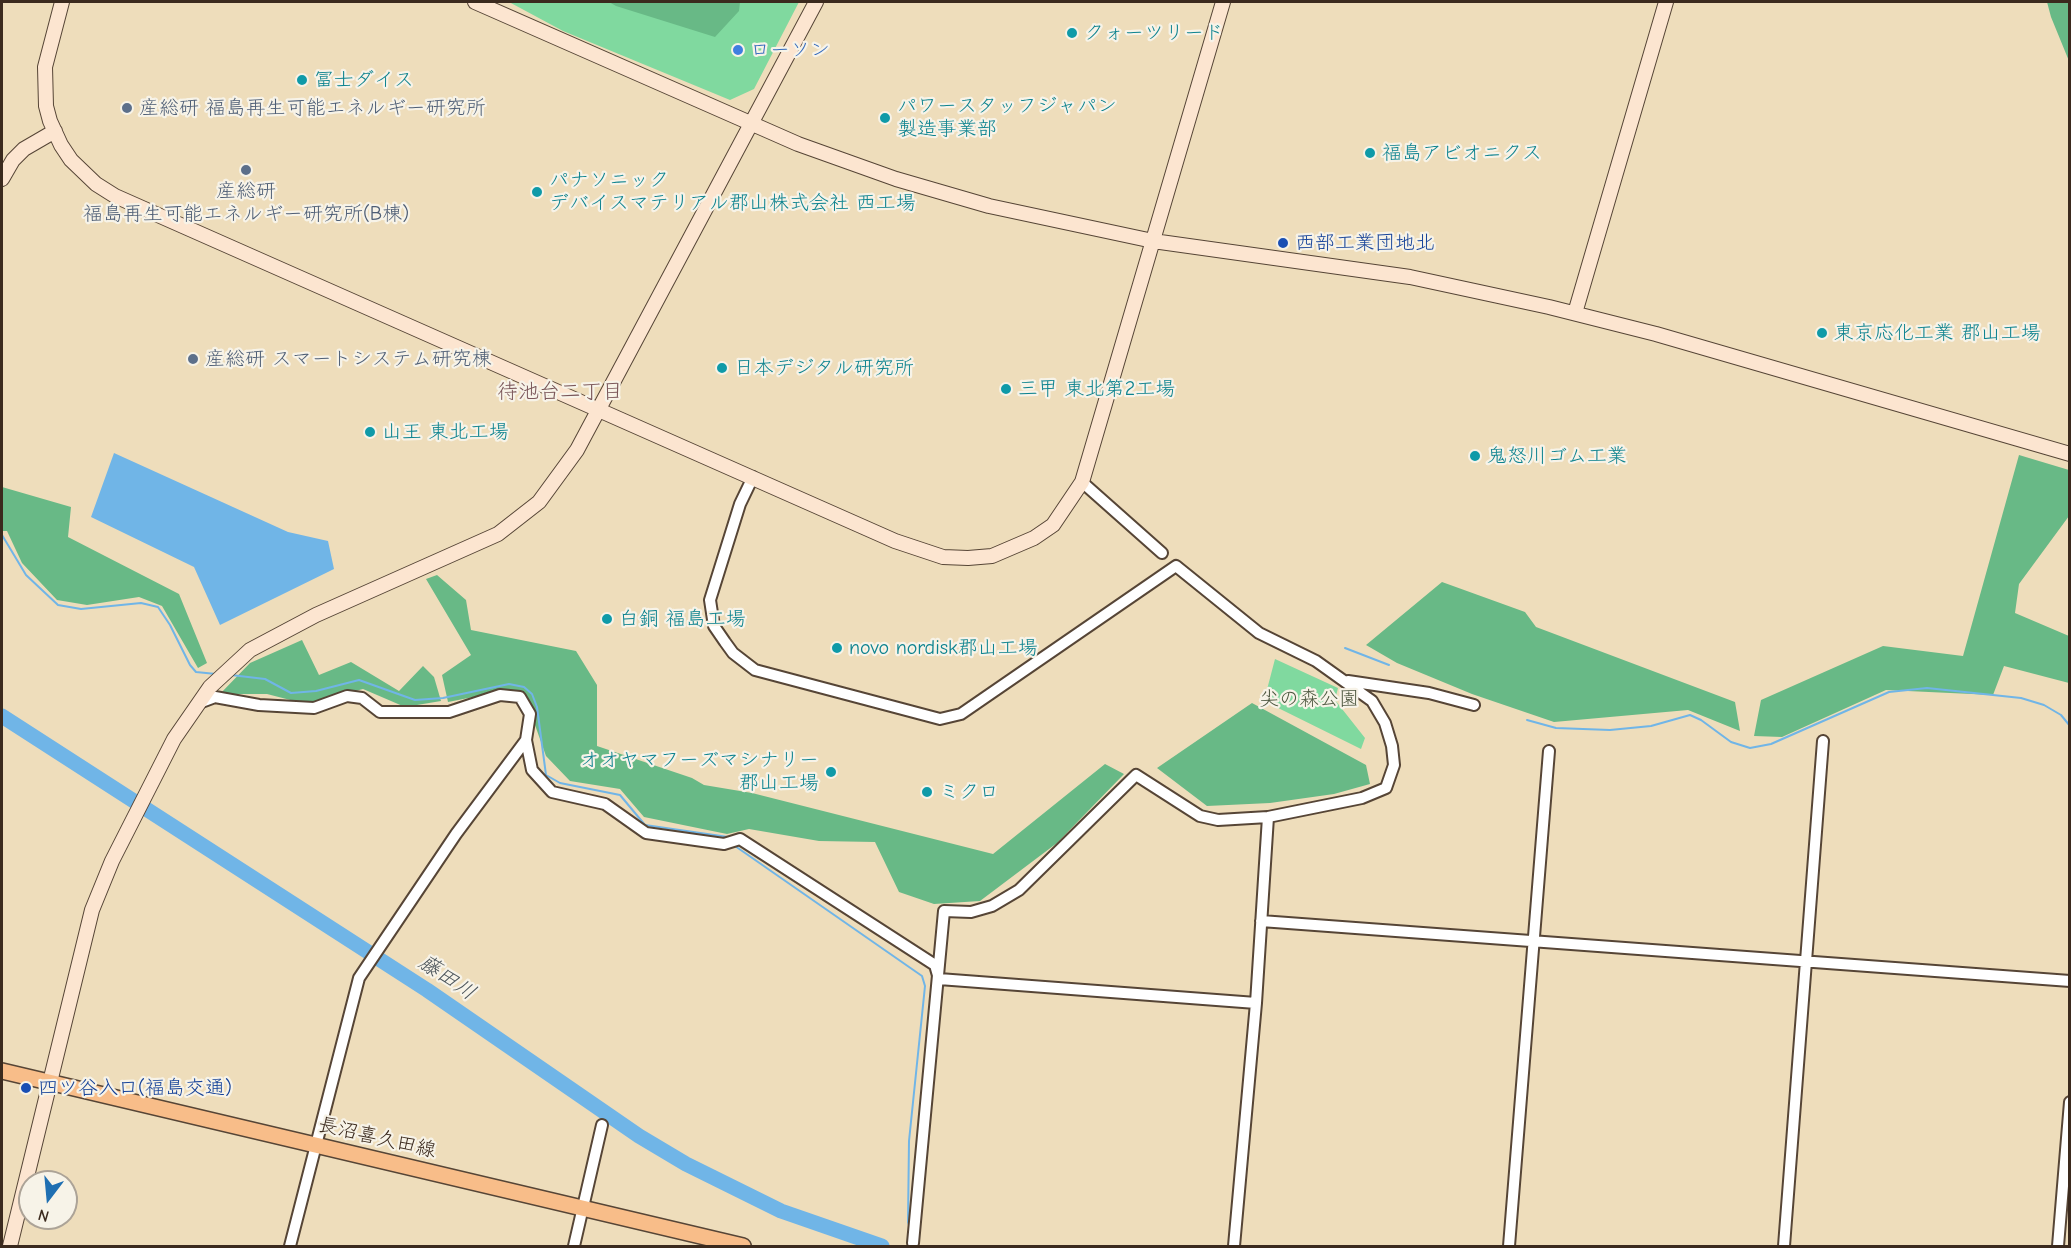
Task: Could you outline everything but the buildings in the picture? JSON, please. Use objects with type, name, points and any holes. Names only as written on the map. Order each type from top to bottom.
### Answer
[{"type":"main road","name":"長沼喜久田線","points":[[2,1071],[743,1246]]},
{"type":"street","points":[[62,2],[50,44],[44,80],[46,106],[61,145],[71,160],[96,184],[115,196],[919,550],[943,557],[968,558],[992,556],[1034,538],[1053,525],[1082,482],[1223,2]]},
{"type":"street","points":[[475,2],[798,144],[896,179],[989,206],[1153,241],[1421,279],[1575,313],[1656,334],[2070,454]]},
{"type":"street","points":[[10,1246],[92,910],[126,833],[174,739],[210,687],[250,650],[280,632],[498,534],[539,502],[577,450],[753,124],[816,2]]},
{"type":"street","points":[[1575,313],[1666,2]]},
{"type":"street","points":[[2,179],[13,160],[24,149],[55,131]]},
{"type":"street","points":[[753,477],[740,504],[710,600],[714,626],[719,634],[733,653],[755,670],[940,719],[961,714],[1176,566],[1259,633],[1316,661],[1348,681],[1372,701],[1385,723],[1392,746],[1394,765],[1386,788],[1362,798],[1268,817],[1218,820],[1200,816],[1136,775],[1019,890],[992,906],[971,912],[944,911],[913,1243]]},
{"type":"street","points":[[1082,482],[1162,553]]},
{"type":"street","points":[[1348,681],[1429,693],[1474,705]]},
{"type":"street","points":[[199,703],[215,697],[259,705],[314,708],[347,696],[362,698],[380,712],[449,712],[500,695],[520,697],[530,714],[526,740],[532,770],[552,792],[605,804],[646,833],[724,844],[741,839],[935,965],[939,979]]},
{"type":"street","points":[[290,1246],[359,978],[456,834],[526,740]]},
{"type":"street","points":[[1784,1246],[1823,741]]},
{"type":"street","points":[[1509,1246],[1550,751]]},
{"type":"street","points":[[1234,1246],[1256,1003],[1268,817]]},
{"type":"street","points":[[1261,921],[2070,981]]},
{"type":"street","points":[[939,979],[1256,1003]]},
{"type":"street","points":[[2058,1246],[2070,1102]]},
{"type":"street","points":[[574,1246],[602,1125]]},
{"type":"green space","points":[[509,2],[799,2],[754,89],[730,100],[563,31]]},
{"type":"green space","points":[[609,2],[740,2],[739,11],[715,37]]},
{"type":"green space","points":[[2047,2],[2069,2],[2069,61],[2051,17]]},
{"type":"green space","points":[[2019,455],[2069,470],[2069,516],[2019,584],[2015,613],[2069,636],[2069,683],[2004,666],[1993,695],[1886,690],[1782,737],[1754,736],[1761,700],[1883,646],[1963,656]]},
{"type":"green space","points":[[2,487],[71,507],[68,537],[179,594],[207,663],[198,668],[162,606],[139,597],[87,605],[57,600],[22,563],[7,531],[2,531]]},
{"type":"green space","points":[[437,575],[466,600],[471,630],[576,651],[597,685],[597,746],[692,778],[704,785],[752,793],[993,854],[1105,764],[1124,774],[1057,843],[980,901],[934,904],[899,892],[875,842],[819,841],[749,829],[727,834],[644,817],[620,789],[570,781],[546,756],[524,694],[509,690],[448,702],[442,675],[471,655],[426,579]]},
{"type":"green space","points":[[1442,582],[1525,612],[1536,627],[1735,702],[1740,731],[1688,710],[1554,722],[1472,694],[1397,663],[1366,645]]},
{"type":"green space","points":[[302,640],[319,675],[351,662],[399,691],[423,666],[434,677],[441,701],[405,707],[363,689],[306,704],[267,694],[220,694],[250,663]]},
{"type":"green space","name":"尖の森公園","points":[[1275,659],[1338,688],[1335,700],[1365,738],[1361,749],[1264,701]]},
{"type":"green space","points":[[1252,703],[1366,765],[1370,784],[1334,794],[1270,803],[1207,806],[1157,768]]},
{"type":"water","points":[[114,453],[288,532],[328,541],[334,569],[220,625],[194,567],[91,517]]},
{"type":"waterway","points":[[2,535],[26,575],[58,605],[81,609],[141,603],[158,607],[196,672],[216,674]]},
{"type":"waterway","points":[[1345,648],[1389,665]]},
{"type":"waterway","points":[[231,675],[265,679],[291,693],[316,691],[359,680],[415,700],[443,698],[509,684],[524,687],[532,694],[537,707],[546,775],[560,783],[620,795],[645,825],[728,837]]},
{"type":"waterway","points":[[1527,720],[1556,728],[1610,730],[1651,726],[1690,715],[1701,720],[1731,742],[1750,748],[1771,744],[1889,692],[1927,688],[2021,698],[2044,705],[2061,715],[2070,726]]},
{"type":"waterway","name":"藤田川","points":[[2,716],[427,990],[639,1136],[686,1164],[781,1211],[882,1246]]},
{"type":"waterway","points":[[735,846],[922,976],[925,986],[909,1141],[908,1222],[910,1228]]},
{"type":"place","name":"クォーツリード","points":[[1072,33]]},
{"type":"place","name":"ローソン","points":[[738,50]]},
{"type":"place","name":"冨士ダイス","points":[[302,80]]},
{"type":"place","name":"産総研 福島再生可能エネルギー研究所","points":[[127,108]]},
{"type":"place","name":"パワースタッフジャパン 製造事業部","points":[[885,118]]},
{"type":"place","name":"福島アビオニクス","points":[[1370,153]]},
{"type":"place","name":"産総研 福島再生可能エネルギー研究所(B棟)","points":[[246,170]]},
{"type":"place","name":"パナソニック デバイスマテリアル郡山株式会社 西工場","points":[[537,192]]},
{"type":"place","name":"西部工業団地北","points":[[1283,243]]},
{"type":"place","name":"東京応化工業 郡山工場","points":[[1822,333]]},
{"type":"place","name":"産総研 スマートシステム研究棟","points":[[193,359]]},
{"type":"place","name":"日本デジタル研究所","points":[[722,368]]},
{"type":"place","name":"三甲 東北第2工場","points":[[1006,389]]},
{"type":"place","name":"山王 東北工場","points":[[370,432]]},
{"type":"place","name":"鬼怒川ゴム工業","points":[[1475,456]]},
{"type":"place","name":"白銅 福島工場","points":[[607,619]]},
{"type":"place","name":"novo nordisk郡山工場","points":[[837,648]]},
{"type":"place","name":"オオヤマフーズマシナリー 郡山工場","points":[[831,772]]},
{"type":"place","name":"ミクロ","points":[[927,792]]},
{"type":"place","name":"四ツ谷入口(福島交通)","points":[[26,1088]]},
{"type":"district","name":"待池台二丁目","points":[[560,392]]}]
